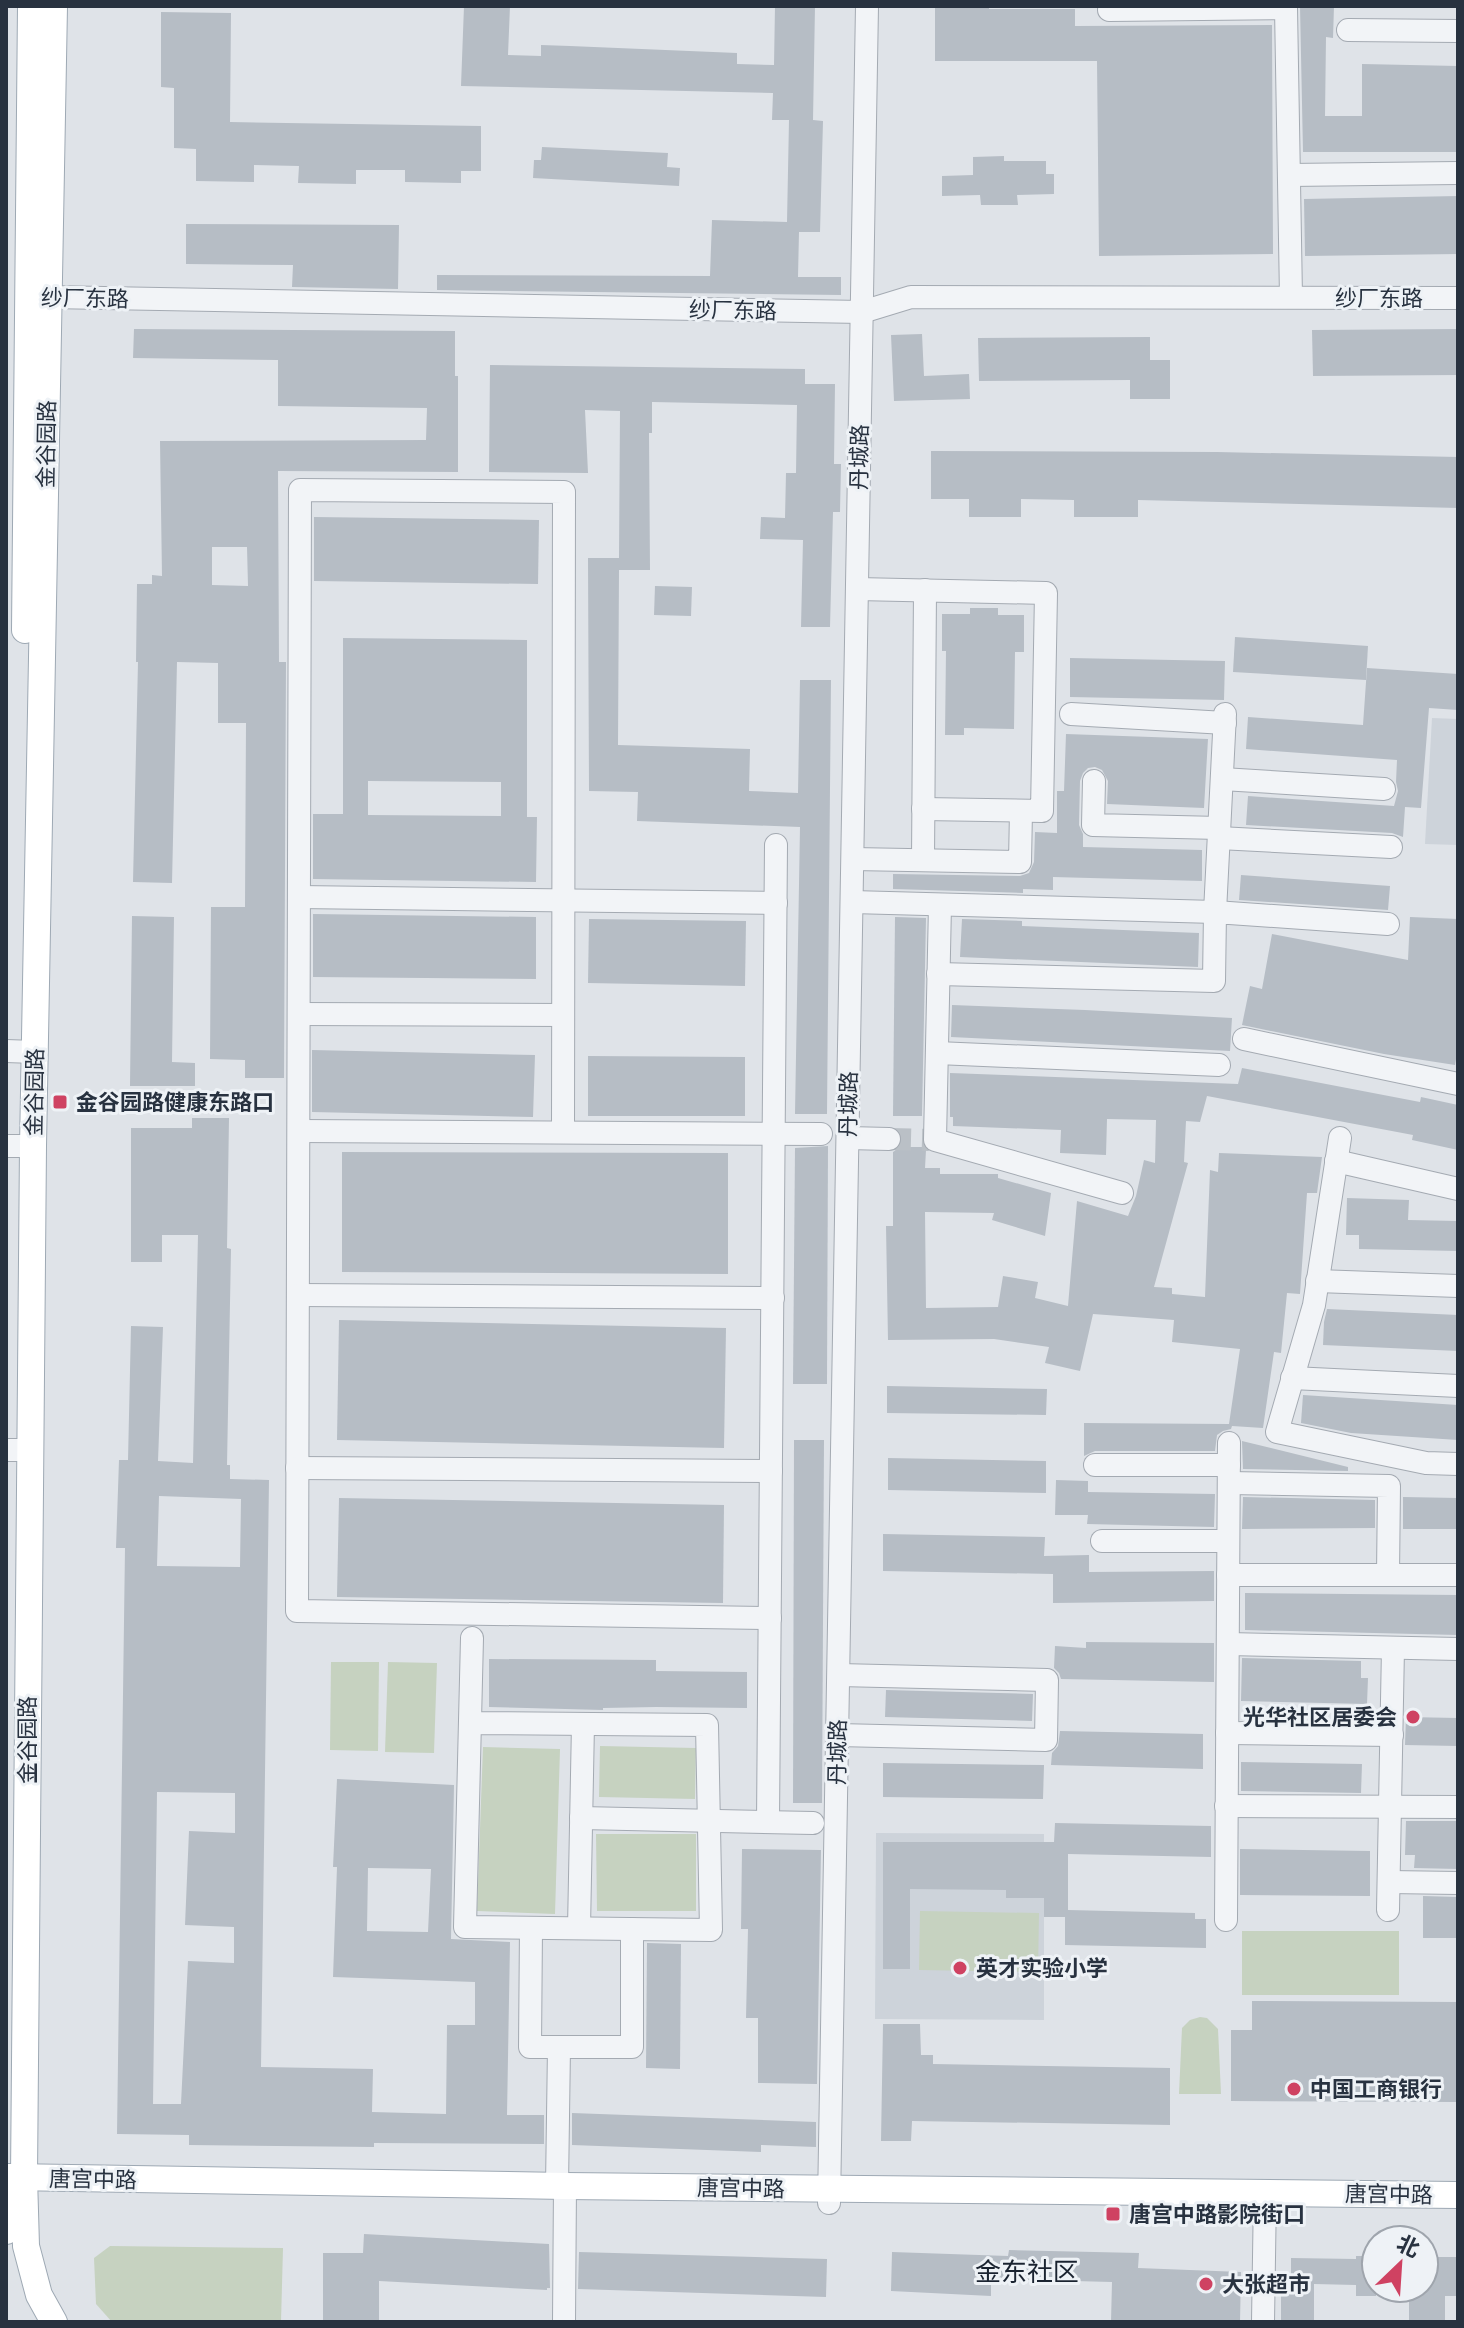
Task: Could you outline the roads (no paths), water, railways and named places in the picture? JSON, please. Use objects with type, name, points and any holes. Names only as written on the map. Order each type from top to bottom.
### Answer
[{"type":"main road","name":"金谷园路","points":[[13,2185],[19,1146],[31,6]]},
{"type":"main road","name":"金谷园路","points":[[28,297],[54,6]]},
{"type":"main road","name":"唐宫中路","points":[[13,2185],[1265,2200],[1458,2208]]},
{"type":"main road","points":[[6,2231],[13,2185]]},
{"type":"main road","points":[[13,2185],[39,2295],[54,2322]]},
{"type":"main road","name":"唐宫中路","points":[[1265,2200],[1458,2195]]},
{"type":"street","name":"丹城路","points":[[830,2196],[867,6]]},
{"type":"street","points":[[1109,10],[1286,8],[1291,297]]},
{"type":"street","points":[[1348,30],[1458,31]]},
{"type":"street","points":[[1289,175],[1458,173]]},
{"type":"street","name":"纱厂东路","points":[[28,297],[862,312],[911,297],[1458,298]]},
{"type":"street","points":[[563,1132],[564,492],[300,490],[297,1611],[770,1618]]},
{"type":"street","points":[[857,589],[1046,593],[1042,811],[923,809]]},
{"type":"street","points":[[923,860],[925,590]]},
{"type":"street","points":[[938,974],[1214,981],[1225,719],[1071,714]]},
{"type":"street","points":[[1222,779],[1384,789]]},
{"type":"street","points":[[1094,781],[1093,825],[1391,847]]},
{"type":"street","points":[[853,859],[1020,862],[1021,811]]},
{"type":"street","points":[[768,1822],[776,845]]},
{"type":"street","points":[[299,897],[776,903]]},
{"type":"street","points":[[852,902],[1215,912],[1388,924]]},
{"type":"street","points":[[940,905],[932,1140],[1122,1193]]},
{"type":"street","points":[[299,1014],[563,1015]]},
{"type":"street","points":[[1244,1039],[1458,1084]]},
{"type":"street","points":[[937,1053],[1219,1065]]},
{"type":"street","points":[[299,1131],[821,1134]]},
{"type":"street","points":[[848,1138],[889,1139]]},
{"type":"street","points":[[1340,1138],[1314,1305],[1277,1432],[1426,1463],[1458,1464]]},
{"type":"street","points":[[1336,1161],[1458,1189]]},
{"type":"street","points":[[1317,1281],[1458,1286]]},
{"type":"street","points":[[298,1295],[773,1298]]},
{"type":"street","points":[[1292,1378],[1458,1386]]},
{"type":"street","points":[[1095,1465],[1229,1464],[1389,1486],[1388,1575]]},
{"type":"street","points":[[1226,1920],[1229,1464]]},
{"type":"street","points":[[297,1468],[771,1471]]},
{"type":"street","points":[[1102,1541],[1228,1541]]},
{"type":"street","points":[[1228,1575],[1458,1575]]},
{"type":"street","points":[[470,1723],[707,1725],[711,1930],[465,1927],[472,1638]]},
{"type":"street","points":[[1228,1644],[1458,1649]]},
{"type":"street","points":[[1388,1910],[1393,1648]]},
{"type":"street","points":[[838,1735],[1046,1740],[1047,1695],[1047,1680],[839,1675]]},
{"type":"street","points":[[579,1928],[583,1724]]},
{"type":"street","points":[[1227,1733],[1392,1735]]},
{"type":"street","points":[[1226,1806],[1458,1807]]},
{"type":"street","points":[[581,1818],[813,1823]]},
{"type":"street","points":[[1389,1882],[1458,1883]]},
{"type":"street","points":[[531,1928],[530,2047],[632,2047],[632,1929]]},
{"type":"street","points":[[559,2047],[564,2322]]},
{"type":"street","points":[[1263,2322],[1265,2200]]},
{"type":"tunnel","points":[[889,1139],[929,1140]]},
{"type":"place","name":"金谷园路健康东路口","points":[[60,1102]]},
{"type":"place","name":"光华社区居委会","points":[[1413,1717]]},
{"type":"place","name":"英才实验小学","points":[[960,1968]]},
{"type":"place","name":"中国工商银行","points":[[1294,2089]]},
{"type":"place","name":"唐宫中路影院街口","points":[[1113,2214]]},
{"type":"place","name":"大张超市","points":[[1206,2284]]},
{"type":"district","name":"金东社区","points":[[1027,2272]]}]
